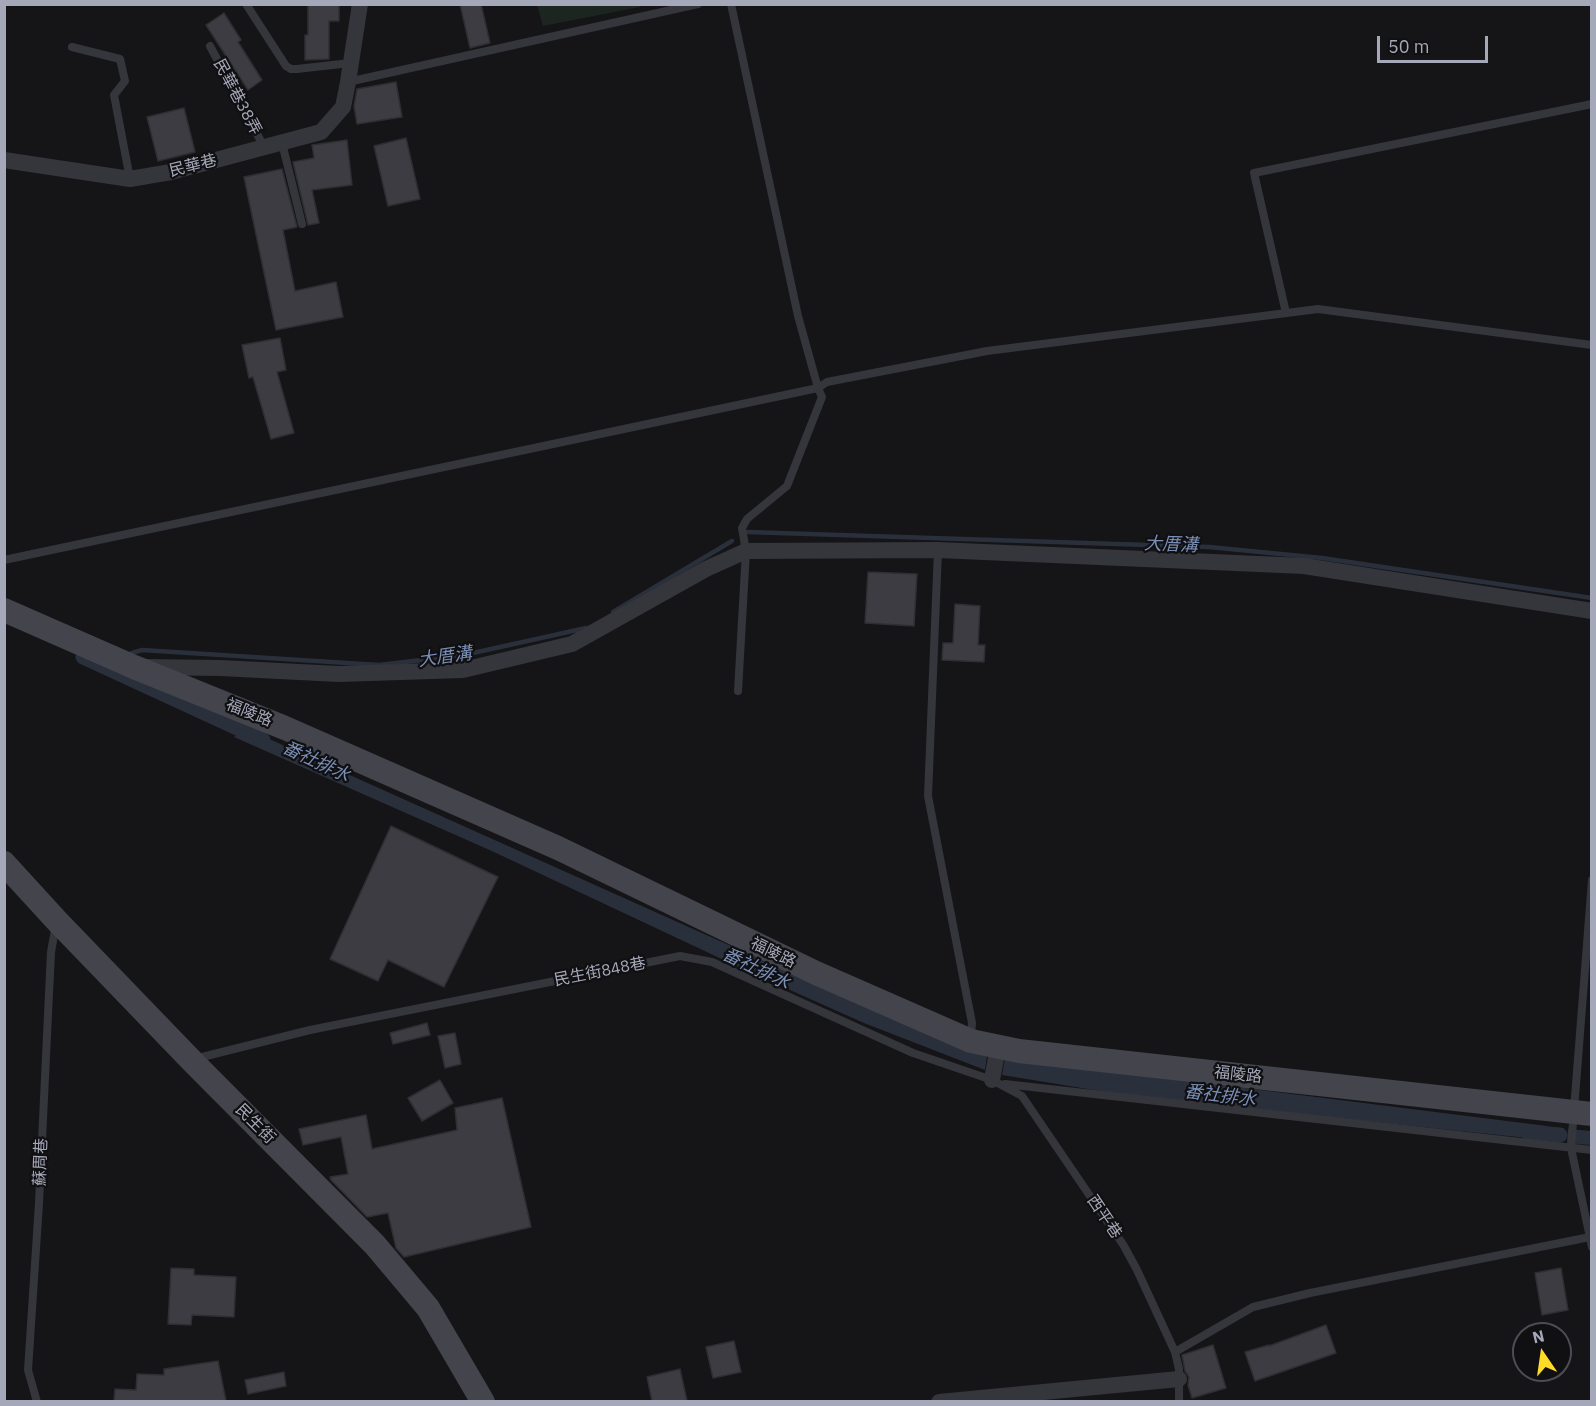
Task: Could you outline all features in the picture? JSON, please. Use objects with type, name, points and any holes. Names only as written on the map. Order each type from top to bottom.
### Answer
[{"type":"street","name":"民華巷","points":[[4,160],[130,179],[171,172],[321,132],[343,107],[360,4]]},
{"type":"street","points":[[134,666],[339,674],[464,670],[572,644],[706,569],[746,550],[938,550],[1304,566],[1592,611]]},
{"type":"street","name":"福陵路","points":[[4,610],[285,728],[558,848],[816,973],[971,1041],[1043,1054],[1583,1113]]},
{"type":"street","name":"民生街","points":[[4,863],[191,1060],[375,1245],[428,1308],[483,1401]]},
{"type":"street","points":[[995,1081],[998,1047]]},
{"type":"street","points":[[939,1401],[1179,1379]]},
{"type":"lane","points":[[246,4],[286,66],[291,69],[351,63]]},
{"type":"lane","points":[[348,82],[698,4]]},
{"type":"lane","points":[[731,4],[798,316],[822,397],[787,486],[747,519],[742,528],[746,550],[738,692]]},
{"type":"lane","name":"民華巷38弄","points":[[210,46],[264,147]]},
{"type":"lane","points":[[72,47],[120,59],[125,81],[114,95],[130,179]]},
{"type":"lane","points":[[1286,313],[1254,173],[1592,105]]},
{"type":"lane","points":[[282,142],[302,224]]},
{"type":"lane","points":[[4,560],[818,388],[826,382],[987,351],[1318,309],[1592,345]]},
{"type":"lane","points":[[938,550],[928,796],[972,1023],[971,1041]]},
{"type":"lane","points":[[1175,1352],[1253,1307],[1310,1293],[1591,1242],[1571,1148],[1583,1113],[1592,880]]},
{"type":"lane","name":"蘇周巷","points":[[37,1401],[28,1370],[39,1203],[51,952],[57,921]]},
{"type":"lane","name":"民生街848巷","points":[[191,1060],[310,1030],[680,957],[712,962],[914,1053],[995,1081]]},
{"type":"lane","points":[[995,1081],[1592,1150]]},
{"type":"lane","name":"西平巷","points":[[995,1081],[1022,1096],[1124,1246],[1175,1352],[1179,1369],[1179,1401]]},
{"type":"shaded area","points":[[639,4],[640,7],[543,26],[537,5]]},
{"type":"water","points":[[247,729],[876,1011],[987,1056],[985,1070],[864,1023],[494,852],[234,737]]},
{"type":"water","points":[[1005,1058],[1547,1126],[1547,1140],[1137,1097],[1002,1075]]},
{"type":"water","points":[[1568,1129],[1591,1131],[1591,1145],[1567,1143]]},
{"type":"building","points":[[308,4],[339,4],[339,21],[329,21],[329,59],[305,60]]},
{"type":"building","points":[[460,4],[481,4],[490,43],[470,48]]},
{"type":"building","points":[[224,13],[241,40],[238,42],[262,80],[248,90],[206,25]]},
{"type":"building","points":[[396,82],[402,117],[357,124],[354,106],[357,89]]},
{"type":"building","points":[[184,108],[195,152],[158,161],[147,117]]},
{"type":"building","points":[[406,138],[420,199],[388,206],[374,146]]},
{"type":"building","points":[[347,140],[352,185],[312,190],[319,223],[308,225],[293,162],[314,158],[312,145]]},
{"type":"building","points":[[282,169],[297,227],[283,230],[295,291],[336,282],[343,317],[276,330],[244,177]]},
{"type":"building","points":[[280,338],[286,370],[277,372],[294,433],[271,439],[253,377],[249,378],[242,345]]},
{"type":"building","points":[[868,572],[917,574],[914,626],[865,623]]},
{"type":"building","points":[[955,604],[980,606],[978,645],[985,645],[984,662],[942,660],[943,643],[953,643]]},
{"type":"building","points":[[391,826],[498,877],[444,987],[388,960],[378,981],[330,959]]},
{"type":"building","points":[[427,1023],[430,1035],[393,1044],[390,1033]]},
{"type":"building","points":[[455,1033],[461,1064],[445,1068],[438,1036]]},
{"type":"building","points":[[440,1080],[453,1103],[422,1121],[408,1098]]},
{"type":"building","points":[[502,1098],[531,1227],[404,1257],[396,1248],[388,1213],[367,1217],[331,1180],[330,1177],[348,1174],[341,1137],[303,1145],[299,1129],[366,1115],[372,1149],[457,1130],[455,1108]]},
{"type":"building","points":[[171,1268],[194,1269],[194,1275],[236,1277],[234,1317],[192,1315],[191,1325],[168,1324]]},
{"type":"building","points":[[1561,1268],[1568,1310],[1542,1315],[1535,1273]]},
{"type":"building","points":[[1326,1325],[1336,1353],[1255,1381],[1245,1352],[1269,1346]]},
{"type":"building","points":[[734,1341],[741,1372],[713,1378],[706,1347]]},
{"type":"building","points":[[1213,1345],[1226,1388],[1192,1398],[1188,1385],[1189,1377],[1185,1371],[1182,1355]]},
{"type":"building","points":[[218,1361],[226,1401],[114,1401],[115,1389],[136,1390],[137,1374],[164,1375],[164,1369]]},
{"type":"building","points":[[680,1369],[687,1401],[652,1401],[647,1377]]},
{"type":"building","points":[[284,1372],[286,1386],[248,1394],[245,1380]]},
{"type":"waterway","name":"大厝溝","points":[[747,532],[1209,547],[1322,558],[1592,598]]},
{"type":"waterway","name":"大厝溝","points":[[613,612],[732,541]]},
{"type":"waterway","name":"大厝溝","points":[[132,653],[142,650],[379,665],[464,655],[586,628]]},
{"type":"waterway","name":"番社排水","points":[[83,657],[263,740]]},
{"type":"waterway","name":"番社排水","points":[[1527,1132],[1560,1135]]}]
